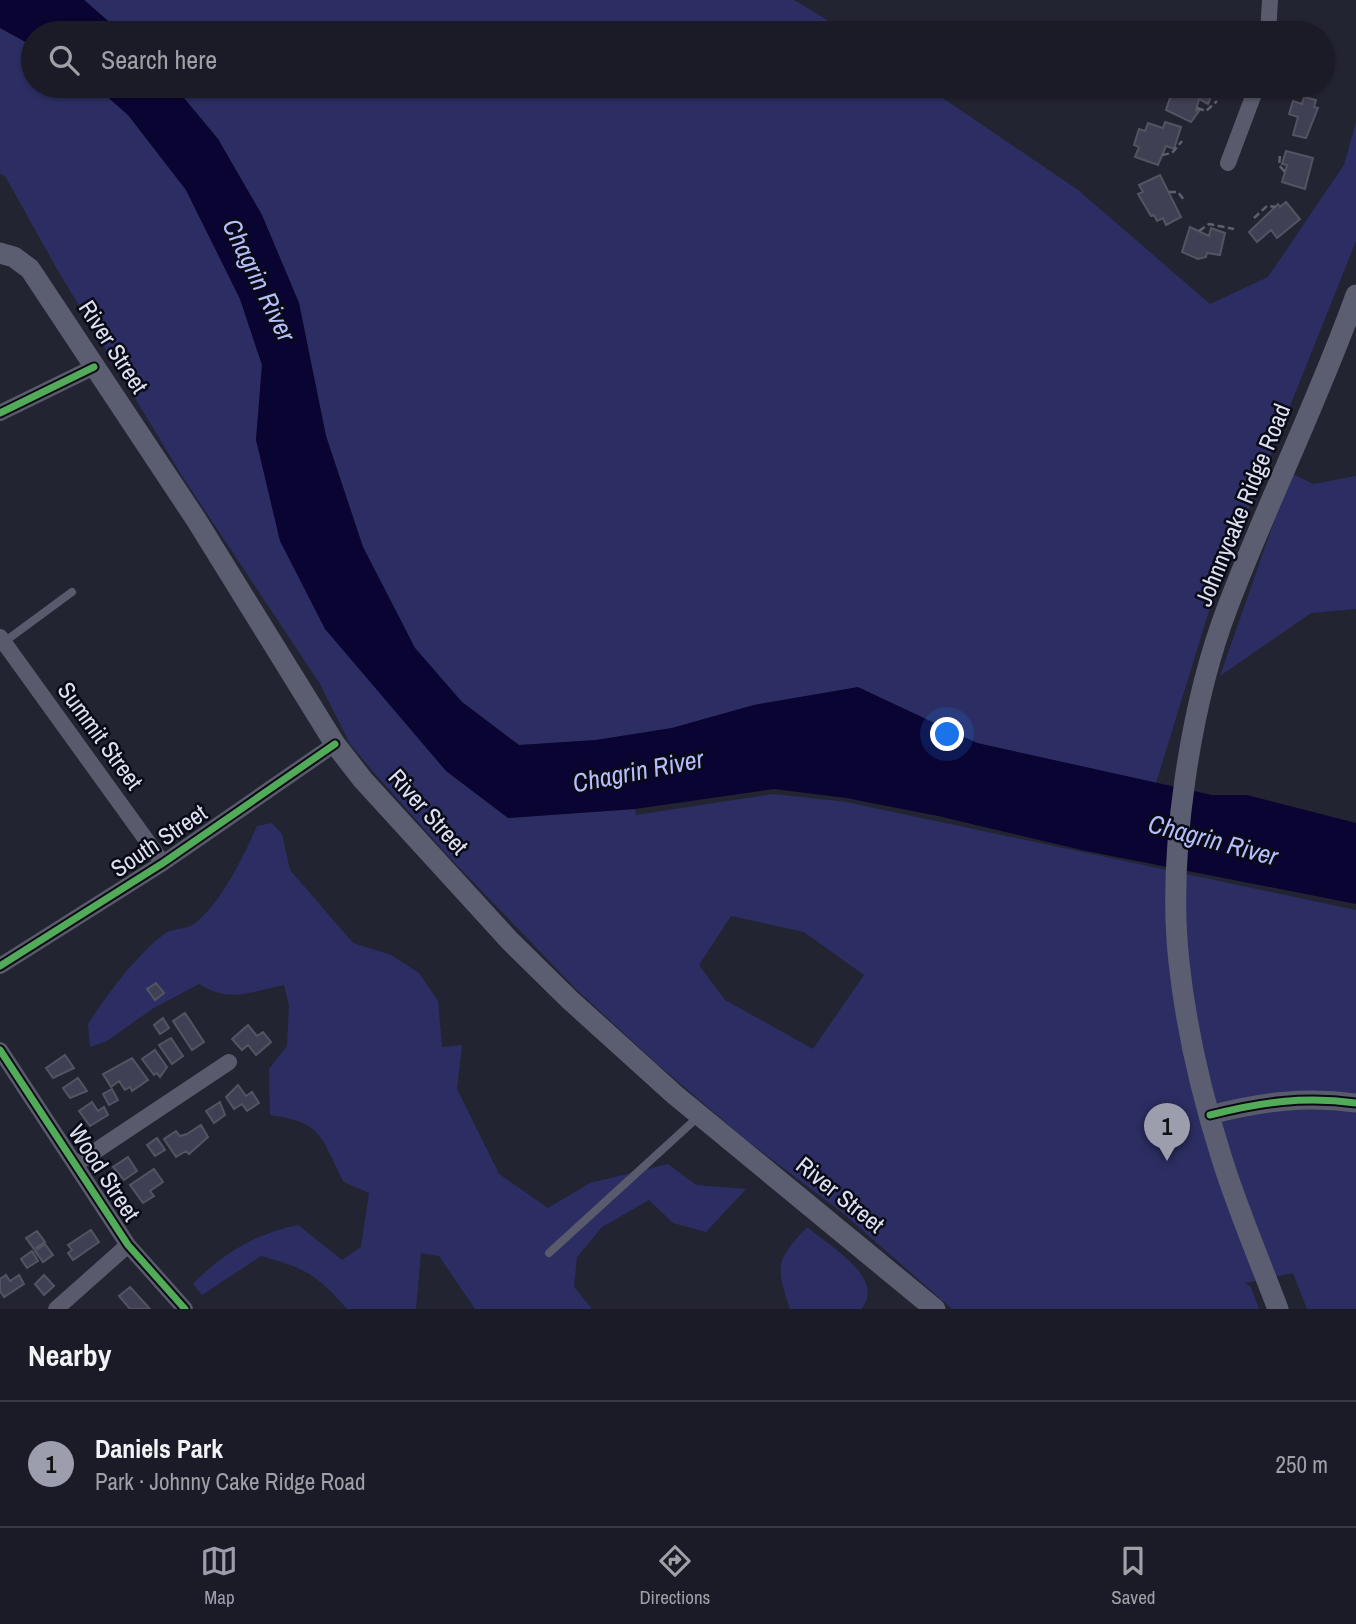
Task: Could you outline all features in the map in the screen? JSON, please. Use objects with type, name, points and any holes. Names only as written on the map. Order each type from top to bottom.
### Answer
[{"type":"main road","name":"River Street","points":[[0,253],[14,257],[30,269],[197,521],[335,744],[394,815],[510,941],[570,1000],[700,1115],[935,1309]]},
{"type":"main road","name":"Johnnycake Ridge Road","points":[[1278,1309],[1223,1161],[1190,1030],[1179,960],[1180,827],[1192,738],[1206,676],[1227,608],[1337,348],[1356,295]]},
{"type":"street","points":[[1269,21],[1270,0]]},
{"type":"street","points":[[1228,163],[1252,98]]},
{"type":"street","points":[[0,413],[94,367]]},
{"type":"street","name":"Summit Street","points":[[2,639],[163,863]]},
{"type":"street","name":"South Street","points":[[0,966],[163,863],[335,744]]},
{"type":"street","name":"Wood Street","points":[[0,1050],[128,1245],[185,1309]]},
{"type":"street","points":[[76,1164],[229,1062]]},
{"type":"street","points":[[1210,1115],[1284,1099],[1323,1098],[1356,1103]]},
{"type":"street","points":[[56,1309],[128,1245]]},
{"type":"lane","points":[[2,639],[72,592]]},
{"type":"lane","points":[[548,1253],[700,1115]]},
{"type":"path","points":[[1197,108],[1206,111],[1217,102]]},
{"type":"path","points":[[1162,155],[1172,153],[1182,141]]},
{"type":"path","points":[[1280,156],[1279,165],[1284,172]]},
{"type":"path","points":[[1169,192],[1178,192],[1184,200]]},
{"type":"path","points":[[1254,218],[1267,206],[1276,206]]},
{"type":"path","points":[[1199,231],[1209,224],[1234,229]]},
{"type":"shaded area","points":[[84,0],[794,0],[829,21],[108,21]]},
{"type":"shaded area","points":[[0,28],[21,39],[21,98],[109,98],[128,115],[186,190],[240,299],[262,365],[256,440],[508,818],[635,809],[636,815],[773,794],[846,802],[1356,910],[1356,1309],[1307,1309],[1293,1273],[1245,1283],[1251,1287],[1259,1309],[952,1309],[844,1214],[745,1139],[655,1062],[577,990],[450,858],[350,744],[320,684],[182,476],[57,269],[5,176],[0,174]],"holes":[[[731,916],[804,932],[864,975],[813,1049],[725,1000],[699,965]]]},
{"type":"shaded area","points":[[184,98],[943,98],[1078,190],[1210,304],[1268,277],[1344,165],[1356,122],[1356,241],[1212,601],[1156,783],[977,743],[858,688],[754,705],[672,728],[597,740],[519,745],[462,702],[415,648],[363,547],[326,436],[299,303],[262,215],[218,139]]},
{"type":"shaded area","points":[[1291,473],[1313,484],[1356,476],[1356,609],[1311,613],[1220,676]]},
{"type":"shaded area","points":[[272,823],[282,834],[290,870],[353,943],[391,955],[419,973],[438,1001],[442,1047],[462,1045],[457,1089],[499,1174],[548,1208],[590,1183],[668,1164],[696,1185],[746,1189],[706,1232],[673,1223],[649,1200],[602,1227],[577,1257],[574,1287],[592,1309],[475,1309],[439,1256],[421,1253],[416,1309],[347,1309],[310,1274],[261,1256],[202,1295],[193,1284],[216,1263],[254,1239],[282,1229],[298,1225],[342,1260],[361,1247],[369,1193],[344,1182],[325,1144],[312,1128],[288,1118],[270,1115],[269,1069],[287,1046],[289,1005],[284,985],[231,995],[199,984],[152,1009],[107,1041],[90,1047],[88,1024],[122,976],[142,954],[167,932],[190,926],[204,915],[230,879],[257,826]]},
{"type":"shaded area","points":[[807,1227],[852,1263],[861,1274],[867,1286],[867,1298],[861,1309],[790,1309],[782,1282],[781,1264],[789,1248]]},
{"type":"water","points":[[0,0],[84,0],[108,21],[21,21],[21,39],[0,28]]},
{"type":"water","name":"Chagrin River","points":[[109,98],[184,98],[218,139],[262,215],[299,303],[326,436],[363,547],[415,648],[462,702],[519,745],[596,740],[672,728],[754,705],[858,687],[977,743],[1212,795],[1247,795],[1356,823],[1356,904],[1086,851],[938,816],[846,798],[774,789],[635,809],[508,818],[446,771],[325,629],[280,541],[256,440],[262,365],[240,299],[186,190],[128,115]]},
{"type":"building","points":[[1170,98],[1210,98],[1208,104],[1199,99],[1196,110],[1199,111],[1191,122],[1166,110]]},
{"type":"building","points":[[1304,98],[1316,100],[1314,107],[1318,108],[1306,138],[1293,135],[1298,117],[1289,114],[1293,101],[1302,104]]},
{"type":"building","points":[[1165,122],[1181,127],[1174,149],[1166,146],[1158,165],[1135,157],[1139,147],[1134,145],[1139,129],[1145,131],[1148,123],[1163,128]]},
{"type":"building","points":[[1286,151],[1313,158],[1305,189],[1282,182],[1287,165],[1282,164]]},
{"type":"building","points":[[1160,175],[1181,217],[1166,225],[1163,218],[1157,221],[1154,215],[1151,216],[1138,194],[1143,192],[1139,185]]},
{"type":"building","points":[[1286,202],[1300,219],[1277,238],[1271,230],[1257,242],[1249,232],[1278,204],[1280,207]]},
{"type":"building","points":[[1190,227],[1209,236],[1211,228],[1225,233],[1220,255],[1207,253],[1206,257],[1198,259],[1182,252]]},
{"type":"building","points":[[156,983],[164,993],[155,1000],[147,989]]},
{"type":"building","points":[[185,1013],[204,1042],[192,1050],[173,1021]]},
{"type":"building","points":[[163,1018],[169,1028],[160,1034],[154,1025]]},
{"type":"building","points":[[248,1025],[257,1036],[263,1032],[271,1042],[256,1055],[248,1045],[242,1050],[232,1039]]},
{"type":"building","points":[[171,1038],[183,1056],[172,1064],[159,1045]]},
{"type":"building","points":[[155,1050],[167,1067],[160,1077],[157,1073],[154,1075],[142,1059]]},
{"type":"building","points":[[65,1055],[74,1068],[53,1078],[46,1068]]},
{"type":"building","points":[[132,1058],[148,1080],[132,1091],[130,1087],[125,1090],[119,1081],[111,1087],[103,1074]]},
{"type":"building","points":[[78,1078],[87,1091],[70,1098],[63,1088]]},
{"type":"building","points":[[238,1085],[246,1096],[252,1092],[259,1103],[247,1111],[242,1104],[234,1109],[226,1097]]},
{"type":"building","points":[[112,1089],[118,1100],[109,1105],[103,1094]]},
{"type":"building","points":[[92,1102],[98,1111],[104,1107],[108,1115],[90,1126],[79,1111]]},
{"type":"building","points":[[220,1102],[225,1115],[214,1123],[206,1111]]},
{"type":"building","points":[[201,1125],[208,1137],[189,1154],[186,1151],[176,1157],[164,1139],[176,1131],[180,1136],[187,1134]]},
{"type":"building","points":[[157,1138],[165,1150],[155,1156],[147,1145]]},
{"type":"building","points":[[128,1157],[137,1171],[124,1180],[113,1167]]},
{"type":"building","points":[[154,1169],[163,1182],[150,1191],[154,1196],[143,1203],[130,1185]]},
{"type":"building","points":[[91,1230],[99,1242],[73,1260],[68,1253],[72,1250],[68,1245]]},
{"type":"building","points":[[37,1231],[45,1242],[34,1249],[26,1238]]},
{"type":"building","points":[[45,1244],[53,1255],[43,1262],[35,1251]]},
{"type":"building","points":[[32,1251],[38,1261],[27,1268],[21,1259]]},
{"type":"building","points":[[6,1275],[10,1281],[19,1275],[24,1284],[4,1297],[0,1291],[0,1279]]},
{"type":"building","points":[[44,1275],[54,1286],[44,1295],[35,1284]]},
{"type":"building","points":[[130,1287],[150,1309],[130,1309],[119,1296]]},
{"type":"cycle path","points":[[0,413],[94,367]]},
{"type":"cycle path","points":[[0,966],[163,863],[335,744]]},
{"type":"cycle path","points":[[0,1050],[128,1245],[185,1309]]},
{"type":"cycle path","points":[[1210,1115],[1283,1102],[1319,1100],[1356,1103]]},
{"type":"place","name":"Daniels Park","points":[[1167,1161]]}]
